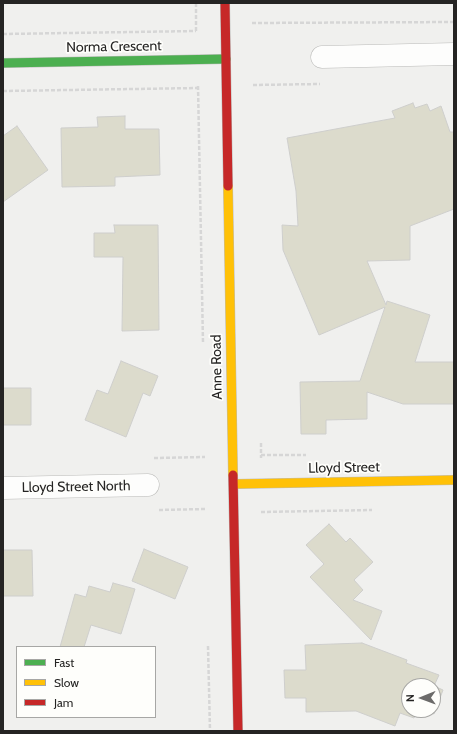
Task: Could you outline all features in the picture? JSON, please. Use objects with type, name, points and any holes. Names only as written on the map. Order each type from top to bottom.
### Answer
[{"type":"street","name":"Anne Road","points":[[225,3],[238,731]]},
{"type":"street","points":[[322,56],[454,54]]},
{"type":"street","name":"Norma Crescent","points":[[3,63],[226,59]]},
{"type":"street","name":"Lloyd Street","points":[[234,484],[454,480]]},
{"type":"street","name":"Lloyd Street North","points":[[3,488],[148,486]]},
{"type":"path","points":[[196,3],[196,37]]},
{"type":"path","points":[[252,23],[454,22]]},
{"type":"path","points":[[3,34],[196,31]]},
{"type":"path","points":[[197,82],[203,347]]},
{"type":"path","points":[[3,91],[198,88]]},
{"type":"path","points":[[205,450],[205,457]]},
{"type":"path","points":[[206,508],[206,516]]},
{"type":"path","points":[[261,512],[373,510]]},
{"type":"path","points":[[208,644],[210,731]]},
{"type":"building","points":[[413,103],[415,108],[427,104],[430,111],[441,106],[450,132],[454,132],[454,209],[410,226],[410,260],[367,261],[386,305],[387,301],[430,315],[415,362],[454,362],[454,404],[403,404],[367,392],[367,419],[326,420],[326,434],[301,434],[300,382],[360,381],[385,307],[319,335],[283,250],[282,225],[298,226],[296,191],[287,138],[395,118],[392,111]]},
{"type":"building","points":[[125,116],[125,129],[159,129],[160,175],[115,177],[115,186],[62,187],[61,128],[98,127],[97,117]]},
{"type":"building","points":[[17,126],[48,170],[3,202],[3,136]]},
{"type":"building","points":[[114,225],[158,225],[159,330],[122,331],[123,257],[94,257],[94,233],[115,233]]},
{"type":"building","points":[[121,361],[158,376],[150,396],[143,393],[126,437],[85,420],[97,390],[108,394]]},
{"type":"building","points":[[3,388],[31,388],[31,425],[3,425]]},
{"type":"building","points":[[329,524],[346,542],[350,538],[373,562],[354,580],[363,590],[353,600],[382,611],[371,640],[310,577],[324,564],[306,545]]},
{"type":"building","points":[[144,549],[188,567],[175,599],[132,581]]},
{"type":"building","points":[[3,550],[32,550],[33,596],[3,596]]},
{"type":"building","points":[[113,583],[135,589],[121,634],[91,625],[84,646],[60,646],[75,594],[86,597],[89,586],[110,592]]},
{"type":"building","points":[[362,643],[407,660],[406,663],[439,675],[438,678],[401,678],[401,713],[395,726],[356,711],[306,712],[306,698],[285,698],[284,670],[306,670],[305,645]]},
{"type":"traffic: fast","points":[[3,63],[226,59]]},
{"type":"traffic: slow","points":[[228,186],[233,475]]},
{"type":"traffic: slow","points":[[234,484],[454,480]]},
{"type":"traffic: jam","points":[[225,3],[228,186]]},
{"type":"traffic: jam","points":[[233,475],[238,731]]}]
